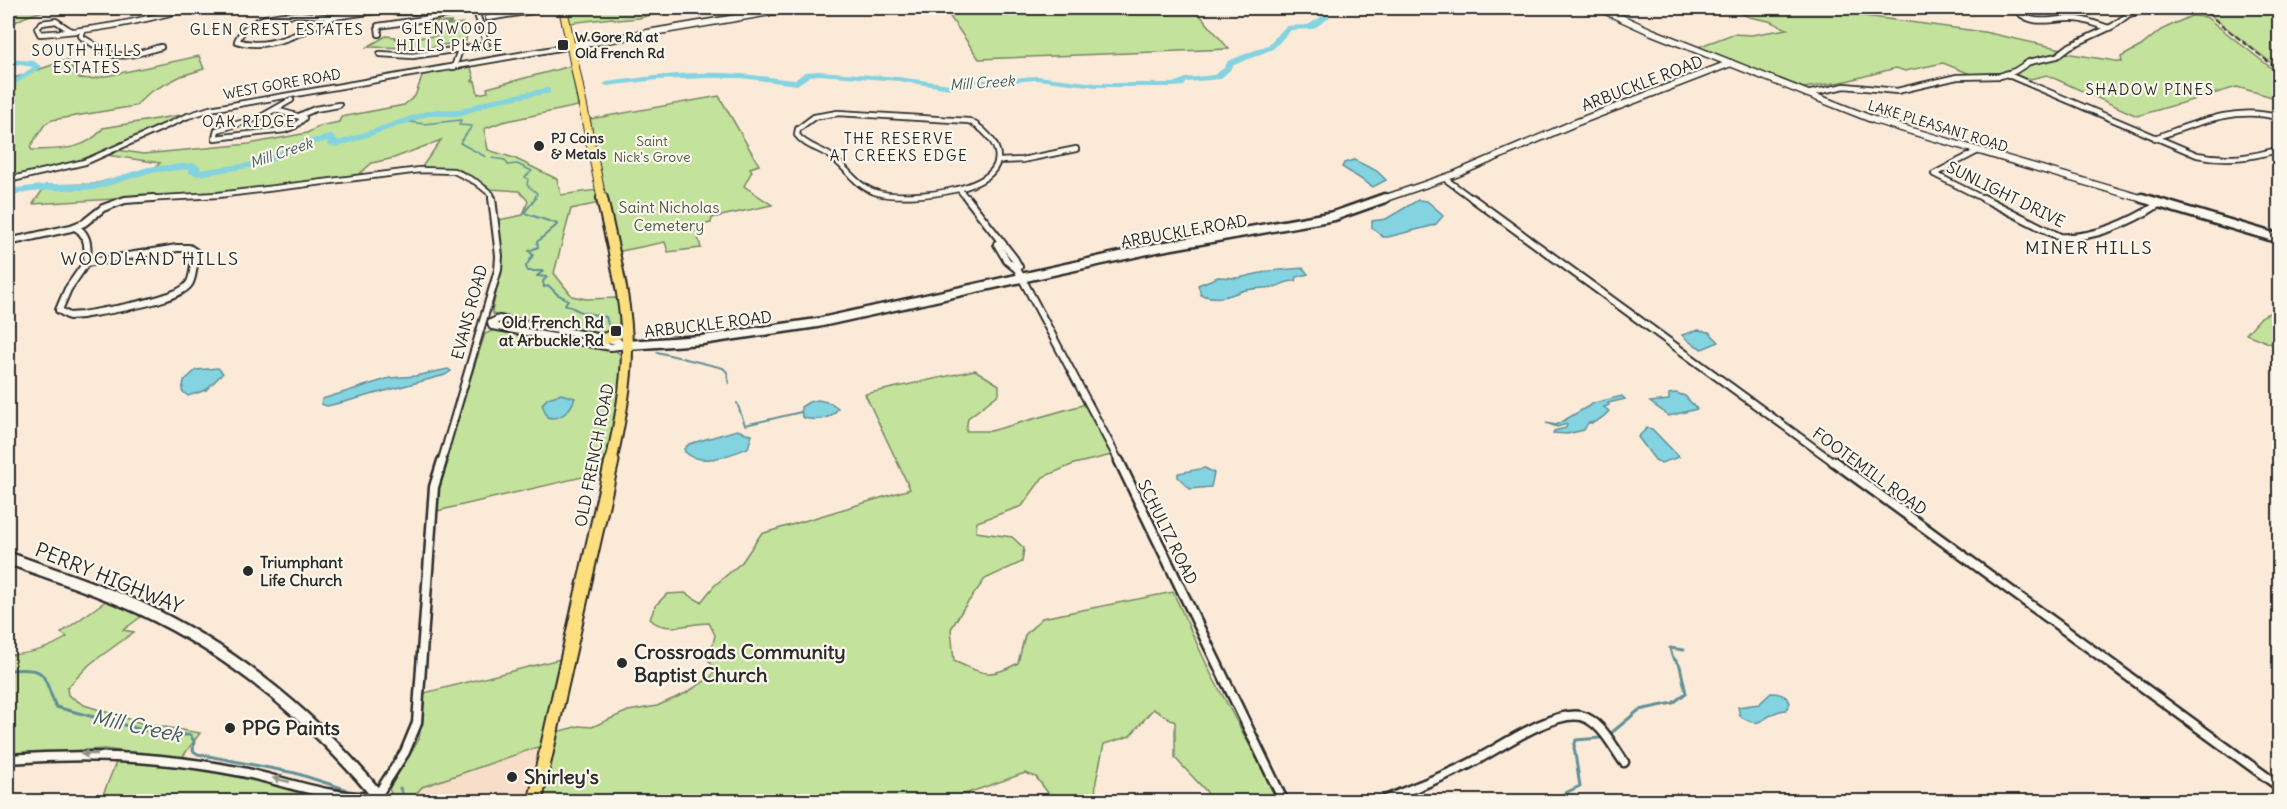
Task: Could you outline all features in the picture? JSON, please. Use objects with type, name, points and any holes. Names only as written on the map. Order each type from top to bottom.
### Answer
[{"type":"main road","name":"OLD FRENCH ROAD","points":[[535,801],[619,428],[626,381],[624,345],[626,330],[621,292],[563,8]]},
{"type":"main road","points":[[604,339],[626,330]]},
{"type":"street","points":[[71,32],[54,21],[42,23],[37,28],[42,35],[71,32],[153,19],[188,8]]},
{"type":"street","points":[[488,18],[550,8]]},
{"type":"street","points":[[571,46],[794,8]]},
{"type":"street","name":"LAKE PLEASANT ROAD","points":[[1599,8],[1653,32],[1872,119],[2280,239]]},
{"type":"street","points":[[2018,8],[2019,14],[2035,20],[2075,19],[2109,28]]},
{"type":"street","points":[[1806,94],[1849,85],[1897,91],[1957,77],[1989,78],[2006,74],[2029,62],[2057,56],[2070,46],[2109,28],[2129,14],[2153,8]]},
{"type":"street","points":[[2168,8],[2180,8]]},
{"type":"street","points":[[333,17],[292,37],[250,44],[237,41],[246,27],[274,17],[300,14],[333,17],[385,9],[385,12],[396,9],[431,10],[433,17]]},
{"type":"street","points":[[379,34],[378,26],[424,21],[433,17],[476,9],[487,45],[413,56],[380,54]]},
{"type":"street","points":[[83,30],[81,36],[83,39],[110,54],[135,54],[161,48]]},
{"type":"street","name":"WEST GORE ROAD","points":[[8,180],[85,162],[207,110],[292,97],[571,46]]},
{"type":"street","points":[[454,67],[460,50]]},
{"type":"street","name":"ARBUCKLE ROAD","points":[[488,322],[492,326],[611,347],[702,340],[837,319],[1155,248],[1334,216],[1444,178],[1586,118],[1731,63]]},
{"type":"street","points":[[2006,74],[2198,155],[2225,160],[2248,159],[2280,149]]},
{"type":"street","points":[[292,97],[276,110],[216,130],[215,138],[230,138],[292,127],[304,118],[301,115]]},
{"type":"street","points":[[276,110],[301,115],[315,109],[339,105]]},
{"type":"street","points":[[2154,138],[2242,111],[2264,113],[2280,118]]},
{"type":"street","points":[[838,112],[960,119],[972,122],[982,128],[996,146],[999,153],[998,161],[988,174],[959,189],[915,196],[872,191],[855,182],[830,155],[800,139],[797,131],[807,120],[838,112]]},
{"type":"street","points":[[998,161],[1022,160],[1076,149]]},
{"type":"street","name":"SUNLIGHT DRIVE","points":[[1978,151],[1934,174],[2052,234],[2065,238],[2073,238],[2126,220],[2159,204]]},
{"type":"street","name":"EVANS ROAD","points":[[75,227],[106,206],[125,200],[219,195],[420,170],[454,171],[486,189],[493,201],[499,268],[488,322],[434,487],[416,731],[408,750],[388,779],[378,800]]},
{"type":"street","name":"FOOTEMILL ROAD","points":[[1444,178],[2280,787]]},
{"type":"street","name":"SCHULTZ ROAD","points":[[959,189],[999,243],[1007,261],[1017,269],[1108,438],[1284,801]]},
{"type":"street","points":[[8,242],[75,227],[81,229],[86,239],[88,252],[86,263],[61,302],[59,310],[63,314],[82,315],[175,294],[190,283],[195,252],[189,248],[177,248],[86,263]]},
{"type":"street","name":"ARBUCKLE ROAD","points":[[488,322],[500,320],[618,341],[624,345]]},
{"type":"street","name":"PERRY HIGHWAY","points":[[8,558],[153,614],[217,651],[266,685],[310,723],[378,800]]},
{"type":"street","points":[[1381,801],[1471,763],[1508,741],[1566,715],[1586,717],[1624,762]]},
{"type":"street","points":[[8,759],[67,754],[124,755],[237,771],[356,799],[378,800]]},
{"type":"shaded area","points":[[541,746],[527,801],[410,802],[422,787]]},
{"type":"green space","points":[[8,8],[149,8],[148,11],[106,15],[88,15],[57,9],[42,11],[8,28]]},
{"type":"green space","points":[[566,8],[711,8],[658,13],[639,18],[618,20],[612,18],[570,23]]},
{"type":"green space","points":[[944,8],[1194,8],[1229,49],[979,59]]},
{"type":"green space","points":[[1731,8],[1815,8],[1984,32],[2062,49],[2055,55],[2024,63],[2007,72],[1973,75],[1943,63],[1905,71],[1896,68],[1846,81],[1798,89],[1695,48],[1733,34],[1751,35],[1787,29],[1769,21],[1749,17]]},
{"type":"green space","points":[[2205,8],[2279,8],[2279,69],[2213,17]]},
{"type":"green space","points":[[2191,16],[2206,17],[2279,74],[2279,99],[2237,87],[2137,116],[2047,75],[2026,80],[2013,75],[2030,65],[2065,53],[2122,62],[2121,57],[2141,46],[2161,30]]},
{"type":"green space","points":[[439,18],[437,22],[452,22],[445,25],[463,23],[463,31],[467,34],[466,41],[425,48],[367,47],[386,36],[396,39],[436,36],[438,34],[426,32],[431,25],[431,20]]},
{"type":"green space","points":[[199,56],[204,69],[181,76],[150,92],[135,106],[52,120],[45,124],[30,147],[32,150],[71,147],[89,141],[103,128],[192,113],[89,160],[8,179],[8,80],[67,60],[79,78],[92,79]]},
{"type":"green space","points":[[470,65],[474,78],[472,81],[475,81],[478,94],[488,92],[487,88],[571,66],[578,106],[502,122],[484,129],[488,150],[514,158],[557,179],[561,195],[597,190],[600,203],[571,209],[554,273],[572,296],[586,299],[617,298],[620,316],[618,331],[607,336],[506,319],[493,314],[502,266],[498,220],[523,215],[528,201],[519,191],[490,189],[459,169],[421,168],[441,140],[394,158],[372,163],[357,176],[230,192],[33,204],[46,185],[94,184],[156,167],[160,163],[106,155],[118,150],[143,154],[249,144],[307,133],[320,126],[339,122],[341,117],[404,105],[415,96],[421,74]]},
{"type":"green space","name":"Saint Nick's Grove","points":[[719,96],[759,165],[750,168],[752,171],[744,186],[772,205],[712,218],[711,223],[695,226],[701,248],[668,252],[665,242],[616,252],[590,119]]},
{"type":"green space","points":[[2279,308],[2279,347],[2246,334],[2261,317]]},
{"type":"green space","points":[[494,330],[615,350],[622,356],[619,405],[604,472],[437,511],[440,469],[485,334]]},
{"type":"green space","points":[[975,370],[999,385],[999,394],[968,418],[966,431],[991,431],[1086,404],[1112,455],[1074,464],[1043,477],[1022,506],[977,522],[976,532],[1012,537],[1024,548],[1022,562],[985,579],[963,609],[951,629],[954,661],[980,672],[1000,671],[1018,663],[1025,635],[1042,618],[1173,592],[1212,676],[1280,801],[1211,801],[1206,791],[1175,758],[1175,722],[1153,709],[1130,736],[1104,744],[1096,781],[1095,801],[1054,801],[1036,777],[1025,773],[962,795],[968,794],[969,801],[542,802],[556,732],[579,726],[592,727],[628,711],[657,706],[686,693],[711,677],[715,669],[709,661],[715,635],[709,623],[670,627],[650,619],[655,606],[667,594],[685,593],[701,602],[714,586],[742,562],[761,534],[910,489],[865,394]]},
{"type":"green space","points":[[107,600],[142,616],[123,630],[134,632],[90,664],[67,688],[68,695],[84,705],[141,723],[200,733],[181,759],[104,749],[8,755],[8,655],[39,650],[53,645],[67,637],[61,633]]},
{"type":"green space","points":[[560,659],[541,746],[422,787],[410,801],[395,801],[389,789],[419,739],[424,693]]},
{"type":"green space","points":[[117,760],[200,769],[247,777],[342,801],[100,802]]},
{"type":"water","points":[[1354,160],[1377,171],[1386,180],[1373,187],[1342,167],[1344,163]]},
{"type":"water","points":[[1418,200],[1427,201],[1441,213],[1443,216],[1435,225],[1388,237],[1383,237],[1372,228],[1372,221],[1386,219]]},
{"type":"water","points":[[1303,268],[1308,274],[1297,277],[1296,281],[1274,287],[1245,290],[1222,297],[1201,295],[1198,285],[1218,277],[1238,278],[1270,271]]},
{"type":"water","points":[[1698,330],[1709,332],[1719,342],[1702,349],[1682,335]]},
{"type":"water","points":[[218,368],[223,373],[206,390],[188,396],[182,391],[184,381],[196,370]]},
{"type":"water","points":[[448,369],[451,371],[445,375],[327,406],[321,404],[322,399],[390,378],[415,376]]},
{"type":"water","points":[[1676,393],[1685,396],[1697,409],[1669,416],[1650,402],[1669,400],[1669,394]]},
{"type":"water","points":[[561,394],[575,398],[571,407],[561,416],[547,417],[542,404],[548,398]]},
{"type":"water","points":[[1622,396],[1625,399],[1608,403],[1609,405],[1604,407],[1609,411],[1597,421],[1588,423],[1584,430],[1567,434],[1553,433],[1566,428],[1567,424],[1557,427],[1546,423],[1556,425],[1594,403]]},
{"type":"water","points":[[818,400],[831,403],[838,408],[831,415],[822,419],[802,417],[801,407]]},
{"type":"water","points":[[1647,428],[1652,429],[1679,457],[1661,463],[1655,460],[1638,437]]},
{"type":"water","points":[[737,430],[752,435],[748,448],[707,459],[699,459],[685,452],[684,449],[689,444]]},
{"type":"water","points":[[1205,468],[1214,473],[1211,487],[1190,489],[1178,477],[1178,473]]},
{"type":"water","points":[[1771,693],[1787,698],[1790,703],[1786,710],[1779,711],[1759,722],[1748,721],[1740,716],[1738,707],[1759,704]]},
{"type":"waterway","name":"Mill Creek","points":[[607,84],[708,75],[741,76],[797,83],[808,74],[819,73],[898,79],[951,87],[964,81],[981,81],[997,85],[1011,80],[1037,78],[1096,85],[1173,85],[1181,84],[1186,80],[1217,77],[1231,63],[1270,47],[1289,28],[1310,27],[1325,18],[1326,10],[1321,8]]},
{"type":"waterway","name":"Mill Creek","points":[[8,61],[34,63],[38,67],[8,87]]},
{"type":"waterway","name":"Mill Creek","points":[[8,192],[50,187],[94,187],[148,170],[194,166],[196,167],[192,171],[198,173],[258,164],[306,143],[331,138],[335,141],[331,144],[338,144],[426,114],[460,113],[493,101],[547,91]]},
{"type":"waterway","points":[[405,121],[424,124],[461,120],[459,125],[472,126],[460,143],[486,157]]},
{"type":"waterway","points":[[492,158],[505,160],[508,165],[517,164],[532,171],[525,177],[528,179],[527,185],[537,193],[534,200]]},
{"type":"waterway","points":[[536,198],[524,213],[558,224],[537,242],[538,247],[529,251],[533,255],[526,266],[527,271],[543,271],[537,276],[547,277],[543,281],[544,287],[549,286],[568,300],[565,304],[581,312],[606,317],[610,331]]},
{"type":"waterway","points":[[657,352],[723,368],[727,372],[729,383]]},
{"type":"waterway","points":[[737,403],[745,425],[801,412]]},
{"type":"waterway","name":"Mill Creek","points":[[1610,734],[1639,710],[1673,703],[1686,693],[1680,666],[1672,656],[1670,648],[1684,650]]},
{"type":"waterway","name":"Mill Creek","points":[[8,670],[30,670],[41,674],[56,707],[162,735],[190,735],[194,741],[193,751],[198,754],[295,773],[345,789]]},
{"type":"waterway","name":"Mill Creek","points":[[1542,802],[1546,797],[1559,796],[1580,786],[1574,747],[1576,740],[1600,738]]},
{"type":"waterway","name":"Mill Creek","points":[[400,788],[404,798],[409,802]]},
{"type":"railway","points":[[2200,8],[2280,71]]},
{"type":"place","name":"W Gore Rd at Old French Rd","points":[[563,45]]},
{"type":"place","name":"PJ Coins & Metals","points":[[539,146]]},
{"type":"place","name":"Old French Rd at Arbuckle Rd","points":[[616,331]]},
{"type":"place","name":"Triumphant Life Church","points":[[248,571]]},
{"type":"place","name":"Crossroads Community Baptist Church","points":[[622,663]]},
{"type":"place","name":"PPG Paints","points":[[230,728]]},
{"type":"place","name":"Shirley's","points":[[512,777]]},
{"type":"district","name":"GLEN CREST ESTATES","points":[[277,30]]},
{"type":"district","name":"GLENWOOD HILLS PLACE","points":[[450,38]]},
{"type":"district","name":"SOUTH HILLS ESTATES","points":[[87,60]]},
{"type":"district","name":"SHADOW PINES","points":[[2150,90]]},
{"type":"district","name":"OAK RIDGE","points":[[249,122]]},
{"type":"district","name":"THE RESERVE AT CREEKS EDGE","points":[[899,148]]},
{"type":"district","name":"MINER HILLS","points":[[2089,248]]},
{"type":"district","name":"WOODLAND HILLS","points":[[150,259]]},
{"type":"park label","name":"Saint Nicholas Cemetery","points":[[669,216]]}]
